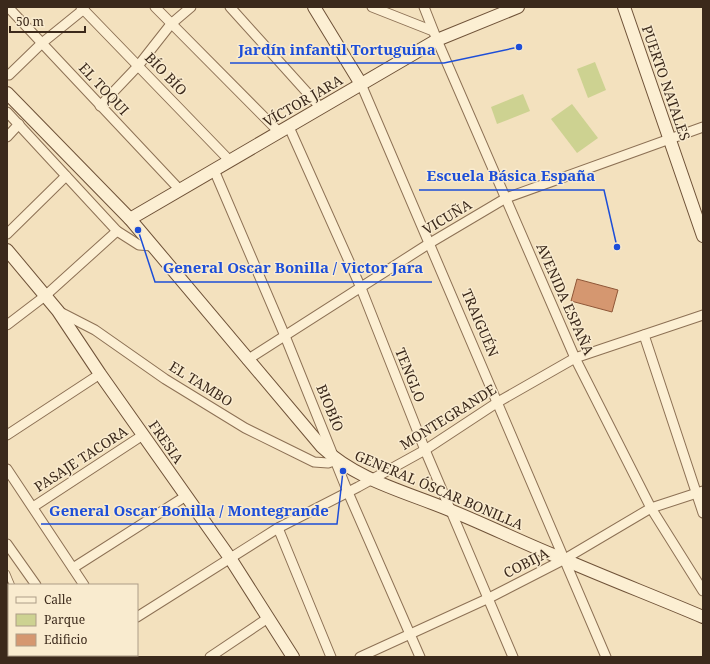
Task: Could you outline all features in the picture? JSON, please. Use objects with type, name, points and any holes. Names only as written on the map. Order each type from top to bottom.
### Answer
[{"type":"main road","name":"TRAIGUÉN","points":[[314,7],[361,84]]},
{"type":"main road","name":"VÍCTOR JARA","points":[[130,219],[361,84],[435,36],[518,7]]},
{"type":"main road","name":"PUERTO NATALES","points":[[624,7],[703,236]]},
{"type":"main road","name":"GENERAL ÓSCAR BONILLA","points":[[7,93],[130,219],[247,360],[322,447],[336,460],[354,472],[371,480],[451,510],[563,560],[703,616]]},
{"type":"main road","name":"FRESIA","points":[[7,250],[58,311],[100,374],[230,558],[293,657]]},
{"type":"street","name":"EL TOQUI","points":[[8,7],[180,190]]},
{"type":"street","name":"TENGLO","points":[[155,7],[171,24],[284,129],[361,288],[425,450],[513,657]]},
{"type":"street","points":[[100,106],[138,66],[171,24],[191,7]]},
{"type":"street","points":[[230,7],[321,108]]},
{"type":"street","points":[[372,7],[435,36]]},
{"type":"street","name":"AVENIDA ESPAÑA","points":[[424,7],[435,36],[575,358],[651,508],[703,591]]},
{"type":"street","points":[[9,75],[42,43],[82,8]]},
{"type":"street","name":"BÍO BÍO","points":[[82,8],[230,161]]},
{"type":"street","name":"TRAIGUÉN","points":[[361,84],[498,402],[563,560],[606,657]]},
{"type":"street","points":[[7,112],[117,231],[139,245],[152,246]]},
{"type":"street","points":[[7,137],[19,124]]},
{"type":"street","name":"VICUÑA","points":[[247,360],[430,243],[506,198],[703,127]]},
{"type":"street","name":"BIOBÍO","points":[[214,170],[285,336],[348,493],[420,657]]},
{"type":"street","points":[[7,234],[66,176]]},
{"type":"street","points":[[7,325],[45,296],[117,231]]},
{"type":"street","name":"EL TAMBO","points":[[58,311],[95,330],[165,379],[245,428],[314,462],[328,463],[336,460]]},
{"type":"street","name":"MONTEGRANDE","points":[[138,616],[278,528],[348,493],[425,450],[498,402],[575,358],[703,315]]},
{"type":"street","points":[[644,334],[700,492],[703,513]]},
{"type":"street","points":[[7,435],[100,374]]},
{"type":"street","name":"PASAJE TACORA","points":[[33,506],[144,436]]},
{"type":"street","points":[[7,469],[83,584]]},
{"type":"street","name":"COBIJA","points":[[360,657],[489,598],[563,560],[651,508],[700,492]]},
{"type":"street","points":[[73,568],[186,496]]},
{"type":"street","points":[[278,528],[331,657]]},
{"type":"street","points":[[7,544],[35,584]]},
{"type":"street","points":[[210,657],[268,618]]},
{"type":"lane","points":[[7,573],[12,584]]},
{"type":"green space","points":[[595,62],[606,90],[588,98],[577,69]]},
{"type":"green space","points":[[523,94],[530,111],[497,124],[491,107]]},
{"type":"green space","points":[[572,104],[598,138],[577,153],[551,119]]},
{"type":"building","points":[[577,279],[618,290],[612,312],[571,301]]},
{"type":"place","name":"Jardín infantil Tortuguina","points":[[519,47]]},
{"type":"place","name":"General Oscar Bonilla / Victor Jara","points":[[138,230]]},
{"type":"place","name":"Escuela Básica España","points":[[617,247]]},
{"type":"place","name":"General Oscar Bonilla / Montegrande","points":[[343,471]]}]
